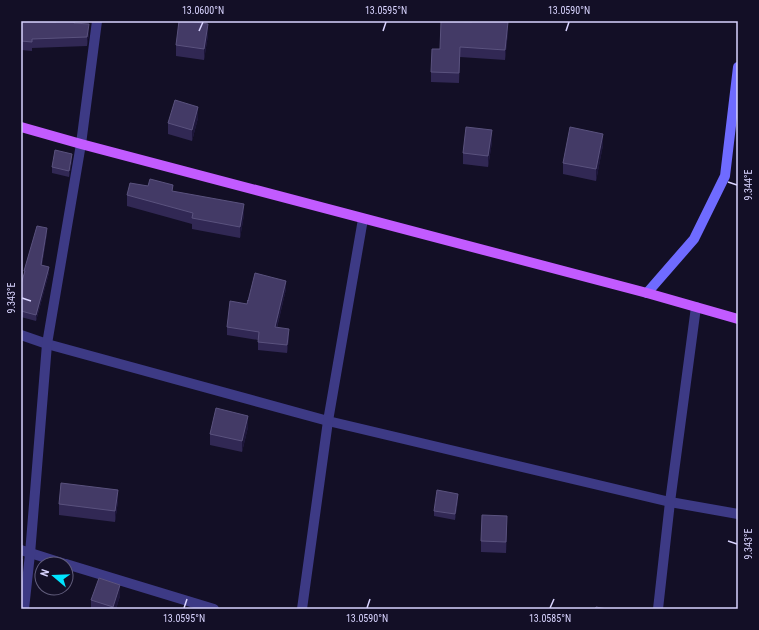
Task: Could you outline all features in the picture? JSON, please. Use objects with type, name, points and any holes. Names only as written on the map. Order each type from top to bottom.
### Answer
[{"type":"main road","points":[[647,293],[694,239],[726,176],[738,67]]},
{"type":"main road","points":[[21,127],[647,293],[738,319]]},
{"type":"street","points":[[24,609],[26,552],[47,344],[81,144],[98,21]]},
{"type":"street","points":[[302,609],[328,421],[364,219]]},
{"type":"street","points":[[658,609],[670,502],[696,307]]},
{"type":"street","points":[[21,335],[47,344],[328,421],[670,502],[738,514]]},
{"type":"street","points":[[26,552],[39,556]]},
{"type":"street","points":[[74,567],[214,609]]},
{"type":"building","points":[[21,21],[74,21],[74,23],[89,24],[87,37],[32,39],[32,42],[21,41]]},
{"type":"building","points":[[179,21],[208,24],[204,49],[176,45]]},
{"type":"building","points":[[441,21],[508,22],[505,50],[460,47],[459,73],[431,72],[432,49],[440,49]]},
{"type":"building","points":[[175,100],[198,107],[192,130],[168,123]]},
{"type":"building","points":[[466,127],[492,130],[488,156],[463,153]]},
{"type":"building","points":[[570,127],[603,134],[596,169],[563,163]]},
{"type":"building","points":[[55,150],[72,154],[69,171],[52,167]]},
{"type":"building","points":[[150,179],[173,185],[172,191],[244,204],[240,227],[192,218],[193,213],[127,195],[130,183],[148,186]]},
{"type":"building","points":[[37,226],[47,228],[41,265],[49,267],[36,315],[21,311],[21,284]]},
{"type":"building","points":[[255,273],[286,281],[275,327],[289,329],[287,345],[258,342],[259,332],[227,327],[230,301],[247,304]]},
{"type":"building","points":[[216,408],[248,416],[242,441],[210,434]]},
{"type":"building","points":[[61,483],[118,490],[115,511],[59,504]]},
{"type":"building","points":[[437,490],[458,494],[455,514],[434,511]]},
{"type":"building","points":[[482,515],[507,516],[506,542],[481,541]]},
{"type":"building","points":[[99,578],[120,585],[113,607],[91,600]]},
{"type":"building","points":[[596,607],[607,609],[595,609]]}]
